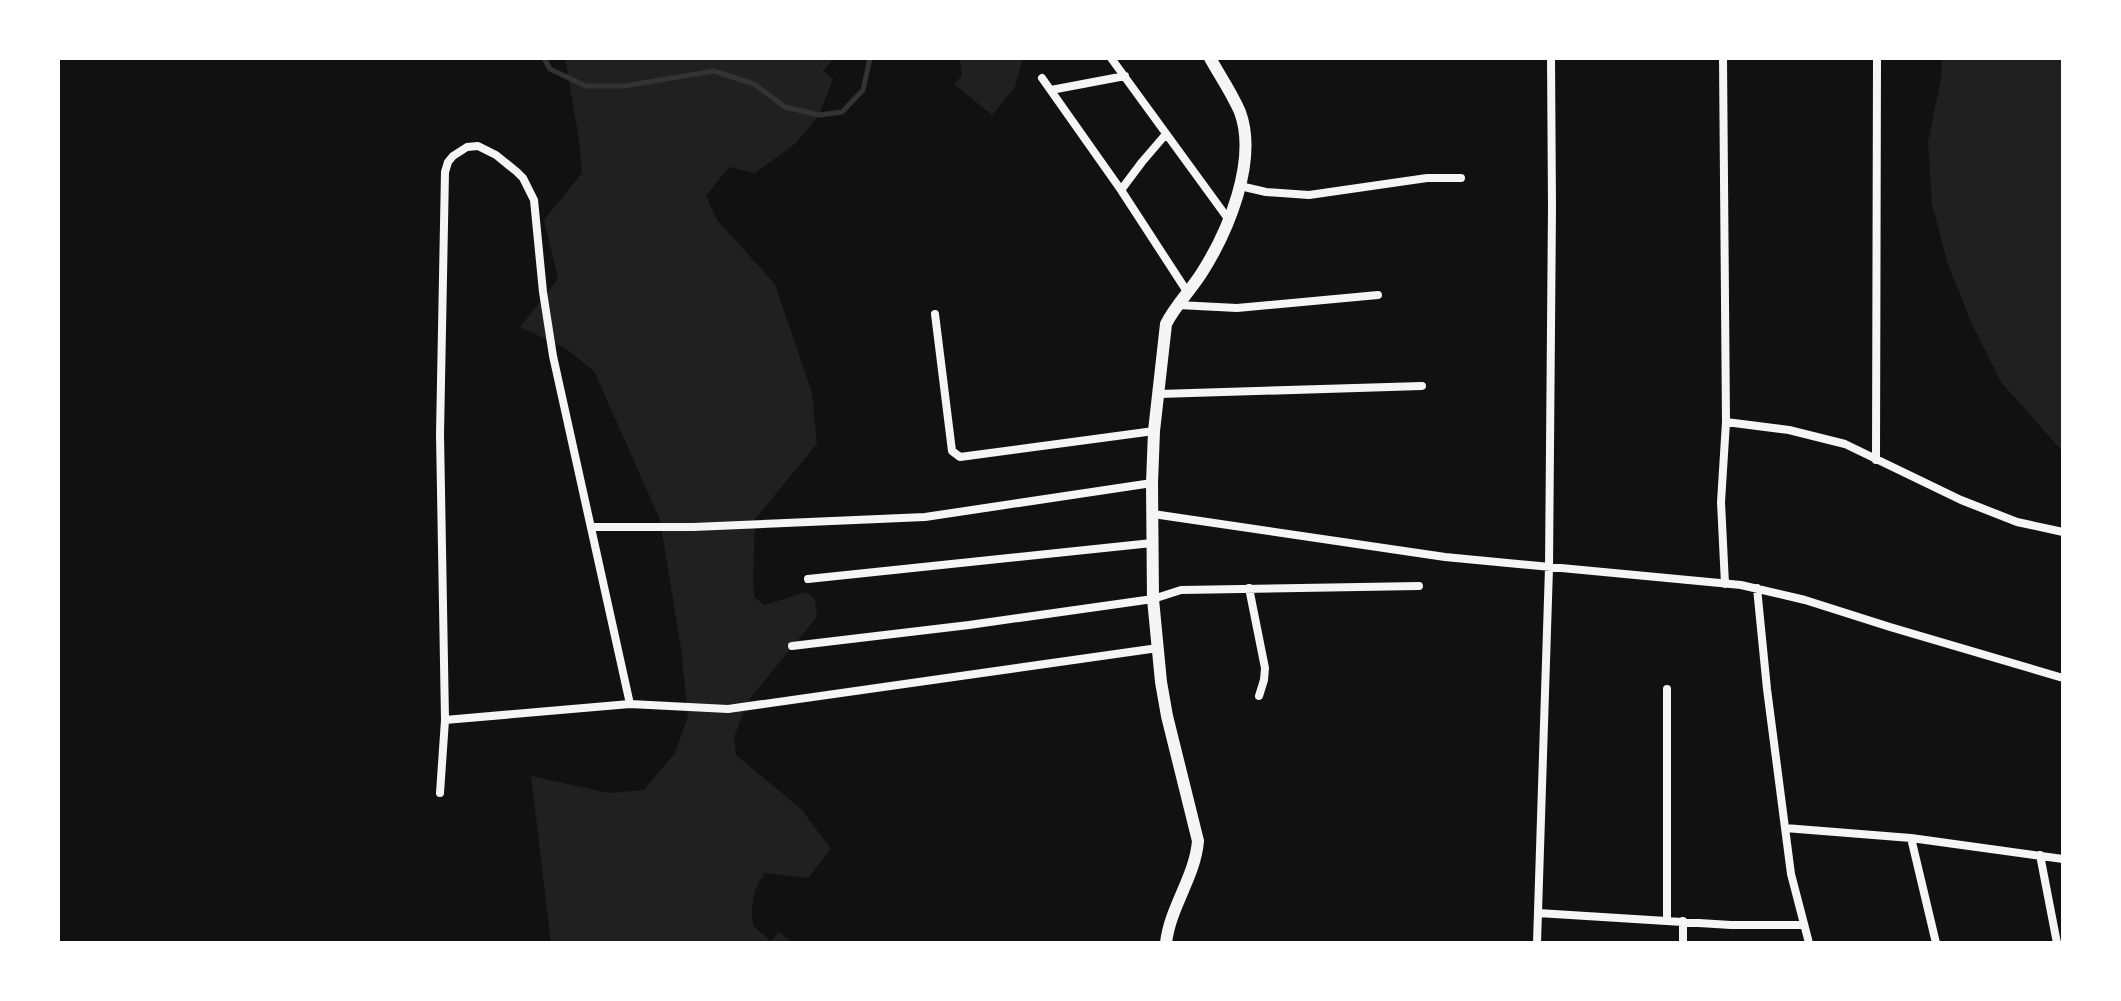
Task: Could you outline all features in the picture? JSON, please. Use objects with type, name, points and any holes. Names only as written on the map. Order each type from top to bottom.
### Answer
[{"type":"street","points":[[1111,58],[1229,220]]},
{"type":"street","points":[[1166,943],[1172,916],[1197,858],[1198,841],[1167,716],[1158,648],[1153,599],[1154,431],[1166,324],[1211,258],[1229,220],[1246,153],[1240,112],[1210,58]]},
{"type":"street","points":[[1537,943],[1549,568],[1551,58]]},
{"type":"street","points":[[1723,58],[1726,422],[1721,502],[1725,584]]},
{"type":"street","points":[[1876,460],[1877,58]]},
{"type":"street","points":[[1051,90],[1125,76]]},
{"type":"street","points":[[1042,78],[1121,190],[1188,293]]},
{"type":"street","points":[[1121,190],[1166,134]]},
{"type":"street","points":[[440,793],[445,720],[440,434],[445,172],[453,156],[467,147],[478,146],[496,155],[523,178],[534,200],[553,356],[630,704]]},
{"type":"street","points":[[1240,186],[1266,192],[1309,195],[1427,178],[1461,178]]},
{"type":"street","points":[[1178,305],[1237,308],[1378,295]]},
{"type":"street","points":[[935,314],[952,451],[960,457],[1154,431]]},
{"type":"street","points":[[1159,394],[1422,386]]},
{"type":"street","points":[[1726,422],[1789,430],[1845,444],[1961,500],[2017,522],[2063,532]]},
{"type":"street","points":[[591,527],[693,527],[925,517],[1152,483]]},
{"type":"street","points":[[1153,514],[1445,557],[1757,588],[2063,678]]},
{"type":"street","points":[[808,579],[1152,543]]},
{"type":"street","points":[[792,646],[1153,599],[1181,590],[1419,586]]},
{"type":"street","points":[[1249,588],[1265,668],[1259,696]]},
{"type":"street","points":[[1757,588],[1791,874],[1809,943]]},
{"type":"street","points":[[445,720],[630,704],[728,709],[1158,648]]},
{"type":"street","points":[[1667,689],[1667,920]]},
{"type":"street","points":[[1785,828],[1911,838],[2063,859]]},
{"type":"street","points":[[1911,838],[1936,943]]},
{"type":"street","points":[[2040,855],[2057,943]]},
{"type":"street","points":[[1538,913],[1760,926],[1803,925]]},
{"type":"street","points":[[1683,921],[1683,943]]},
{"type":"shaded area","points":[[565,58],[834,58],[823,71],[833,79],[819,115],[796,143],[755,173],[729,167],[706,196],[717,220],[775,284],[812,393],[817,444],[755,519],[753,580],[754,597],[764,605],[806,592],[815,600],[817,617],[747,702],[734,738],[736,755],[801,809],[831,849],[808,878],[765,873],[757,885],[752,905],[753,926],[771,941],[779,932],[789,940],[788,943],[551,943],[531,776],[609,793],[644,790],[675,753],[688,716],[681,648],[660,520],[594,371],[565,348],[520,327],[558,279],[544,220],[582,173]]},
{"type":"shaded area","points":[[960,58],[1023,58],[1015,87],[992,115],[954,84],[962,75]]},
{"type":"shaded area","points":[[1942,58],[2063,58],[2063,452],[2001,382],[1971,322],[1948,264],[1932,205],[1928,142]]},
{"type":"waterway","points":[[544,58],[550,69],[586,86],[624,86],[714,71],[754,84],[785,107],[819,115],[842,112],[863,90],[870,58]]}]
